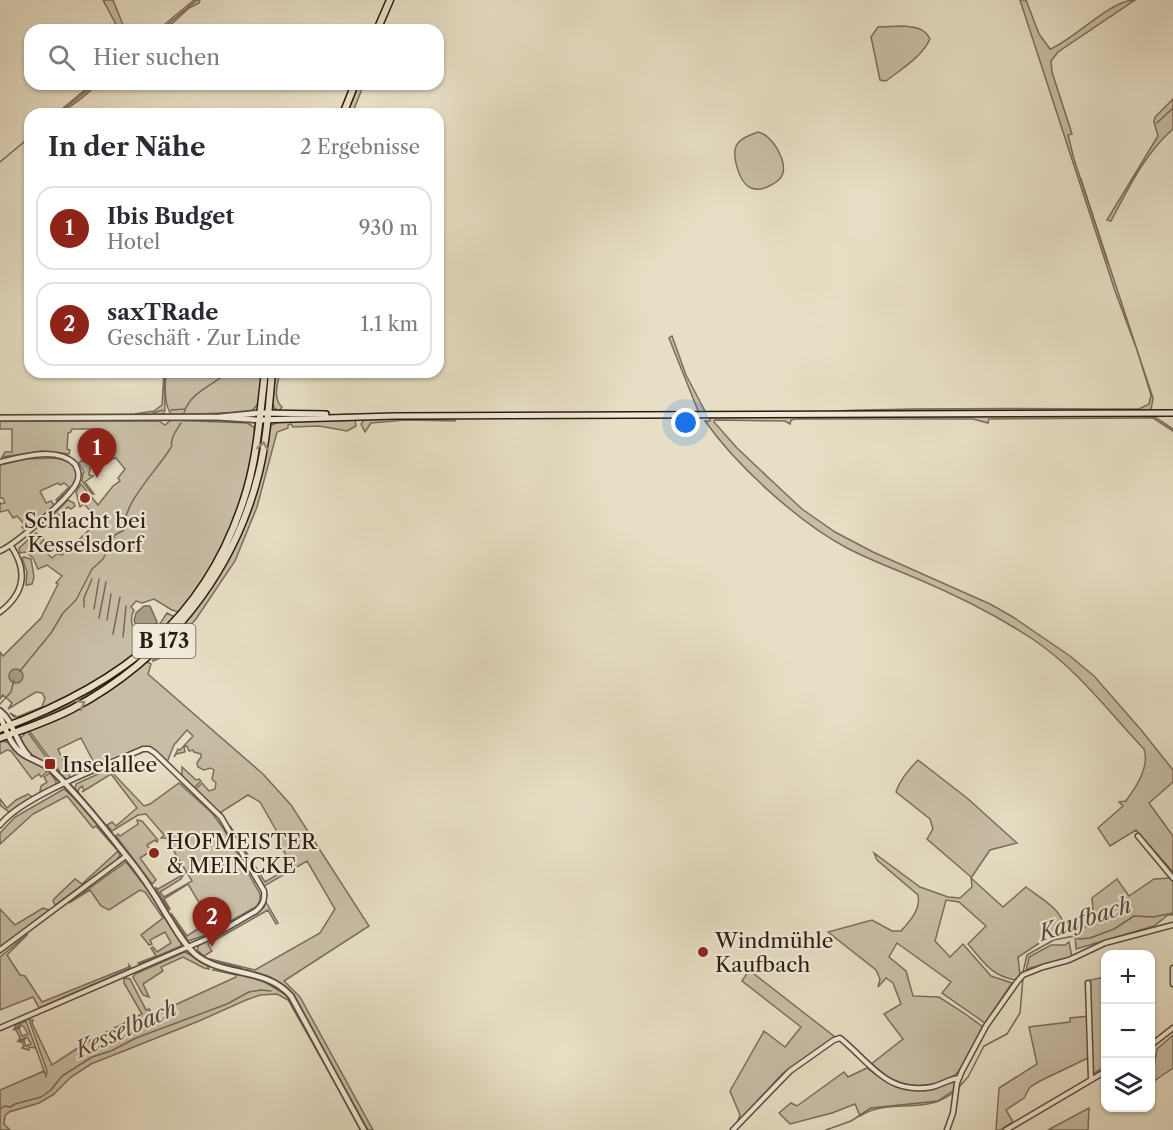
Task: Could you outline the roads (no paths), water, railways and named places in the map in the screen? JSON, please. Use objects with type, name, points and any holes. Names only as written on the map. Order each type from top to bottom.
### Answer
[{"type":"main road","points":[[380,24],[390,0]]},
{"type":"main road","points":[[345,108],[353,90]]},
{"type":"main road","name":"B 173","points":[[5,727],[68,701],[120,670],[157,640],[188,606],[213,570],[239,513],[252,467],[264,378]]},
{"type":"main road","name":"B 173","points":[[0,738],[71,709],[111,685],[148,657],[193,609],[221,566],[243,522],[259,472],[271,378]]},
{"type":"main road","points":[[259,417],[1173,413]]},
{"type":"street","points":[[0,418],[259,417]]},
{"type":"street","points":[[0,462],[24,457],[62,456],[75,464],[79,475],[75,485],[28,532],[11,546],[0,551]]},
{"type":"street","points":[[0,612],[14,599],[22,582],[22,569],[11,546]]},
{"type":"street","points":[[0,711],[5,727]]},
{"type":"street","points":[[0,716],[23,754],[51,769],[126,856],[195,954],[213,965],[262,977],[273,982],[291,996],[364,1130]]},
{"type":"street","points":[[0,825],[12,812],[64,783],[142,749],[148,749],[161,758],[221,817],[264,891],[265,899],[256,911],[212,937],[0,1028]]},
{"type":"street","points":[[1138,836],[1173,878]]},
{"type":"street","points":[[0,950],[126,856]]},
{"type":"street","points":[[947,1130],[953,1113],[958,1078],[986,1026],[1023,975],[1075,958],[1105,943],[1173,925]]},
{"type":"street","points":[[1173,968],[1173,984]]},
{"type":"street","points":[[1088,983],[1091,1079]]},
{"type":"street","points":[[1155,1042],[1173,1028]]},
{"type":"street","points":[[733,1130],[790,1071],[840,1038],[880,1076],[896,1084],[926,1087],[958,1078]]},
{"type":"street","points":[[1006,1130],[1101,1074]]},
{"type":"waterway","points":[[168,24],[197,0]]},
{"type":"waterway","points":[[65,108],[88,90]]},
{"type":"waterway","points":[[1157,123],[1173,108]]},
{"type":"waterway","points":[[0,162],[24,142]]},
{"type":"waterway","points":[[1081,179],[1108,263]]},
{"type":"waterway","points":[[184,413],[196,394],[220,378]]},
{"type":"waterway","points":[[171,410],[185,409]]},
{"type":"waterway","points":[[153,413],[163,410]]},
{"type":"waterway","points":[[20,671],[51,633],[63,613],[76,600],[92,569],[103,559],[115,535],[124,530],[125,520],[134,498],[172,446],[173,436],[181,423]]},
{"type":"waterway","points":[[84,607],[84,598],[92,579]]},
{"type":"waterway","points":[[94,609],[99,579]]},
{"type":"waterway","points":[[99,618],[106,582]]},
{"type":"waterway","points":[[107,620],[111,594]]},
{"type":"waterway","points":[[113,634],[120,597]]},
{"type":"waterway","points":[[123,637],[126,606]]},
{"type":"waterway","points":[[0,704],[11,692],[14,680]]},
{"type":"waterway","name":"Kaufbach","points":[[1023,972],[1027,955],[1054,940],[1074,936],[1079,939],[1090,938],[1114,929],[1134,916],[1153,917],[1173,913]]},
{"type":"waterway","name":"Kaufbach","points":[[959,1087],[968,1077],[984,1046],[1007,1034],[1020,1013],[1023,978]]},
{"type":"waterway","name":"Kesselbach","points":[[0,1109],[41,1097],[51,1090],[62,1076],[92,1057],[227,1004],[249,992],[271,991]]},
{"type":"waterway","name":"Kaufbach","points":[[826,1130],[851,1121],[871,1108],[938,1101],[954,1090]]},
{"type":"place","name":"Ibis Budget","points":[[97,478]]},
{"type":"place","name":"Schlacht bei Kesselsdorf","points":[[85,498]]},
{"type":"place","name":"Inselallee","points":[[50,764]]},
{"type":"place","name":"HOFMEISTER & MEINCKE","points":[[154,853]]},
{"type":"place","name":"saxTRade","points":[[212,947]]},
{"type":"place","name":"Windmühle Kaufbach","points":[[703,952]]}]
